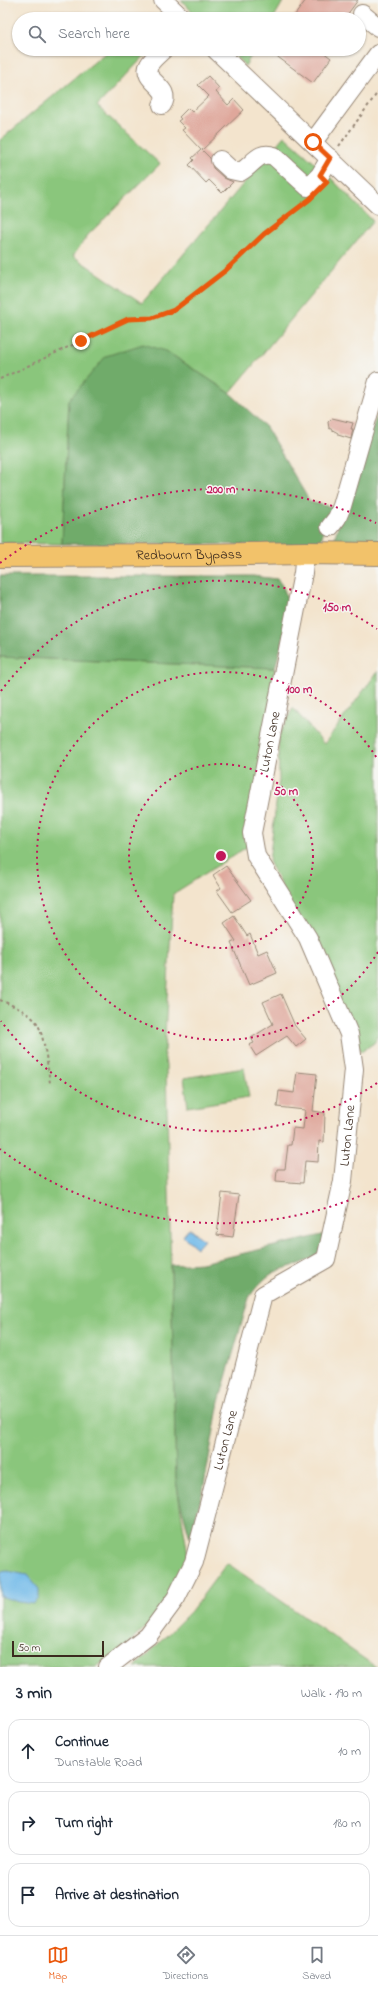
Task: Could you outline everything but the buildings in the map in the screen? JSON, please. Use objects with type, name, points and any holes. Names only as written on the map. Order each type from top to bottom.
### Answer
[{"type":"main road","name":"Redbourn Bypass","points":[[0,556],[305,553],[378,554]]},
{"type":"street","points":[[163,0],[176,12]]},
{"type":"street","points":[[366,17],[378,27]]},
{"type":"street","points":[[313,142],[378,54]]},
{"type":"street","points":[[157,56],[149,65],[147,70],[148,76],[165,94],[165,101],[162,105]]},
{"type":"street","points":[[222,56],[330,158],[375,197]]},
{"type":"street","points":[[220,160],[231,170],[240,172],[254,159],[270,154],[308,187],[320,175],[330,158]]},
{"type":"street","points":[[330,527],[337,518],[342,506],[378,381]]},
{"type":"street","name":"Luton Lane","points":[[108,1667],[148,1636],[176,1598],[194,1562],[263,1295],[326,1259],[343,1181],[354,1070],[349,1034],[308,938],[256,856],[252,833],[303,573],[305,553]]},
{"type":"path","points":[[330,158],[378,92]]},
{"type":"path","points":[[0,379],[128,319],[152,318],[174,310],[226,270],[264,234],[310,199]]},
{"type":"path","points":[[0,1000],[27,1014],[37,1023],[44,1047],[50,1083]]},
{"type":"green space","points":[[181,0],[284,0],[277,12],[192,12]]},
{"type":"green space","points":[[102,56],[144,56],[97,106],[160,164],[88,235],[73,256],[142,303],[284,136],[325,172],[373,221],[230,393],[166,351],[69,400],[62,544],[0,543],[0,140]]},
{"type":"green space","points":[[236,56],[251,56],[245,66]]},
{"type":"green space","points":[[143,344],[166,351],[230,393],[266,427],[310,502],[336,508],[325,525],[320,545],[62,544],[69,400],[106,356]]},
{"type":"green space","points":[[378,412],[378,545],[333,545],[337,529]]},
{"type":"green space","points":[[0,576],[253,576],[277,579],[284,588],[287,599],[288,610],[285,634],[275,668],[0,657]]},
{"type":"green space","points":[[0,657],[275,668],[253,843],[173,894],[164,1053],[166,1066],[176,1480],[189,1562],[156,1617],[125,1647],[96,1667],[0,1667]]},
{"type":"green space","points":[[378,671],[378,1037],[374,1043],[361,1052],[269,861],[279,780],[278,737],[293,708],[324,744]]},
{"type":"green space","points":[[244,1068],[249,1097],[188,1107],[184,1078]]},
{"type":"green space","points":[[326,1234],[324,1243],[316,1255],[305,1262],[275,1272],[268,1276],[260,1283],[249,1298],[219,1402],[203,1491],[190,1538],[180,1502],[176,1480],[171,1265],[202,1263]]},
{"type":"green space","points":[[227,1563],[376,1667],[135,1667],[191,1611]]},
{"type":"water","points":[[189,1228],[204,1240],[197,1248],[183,1236]]},
{"type":"water","points":[[8,1571],[27,1575],[39,1589],[39,1599],[33,1604],[18,1602],[0,1596],[0,1572]]},
{"type":"route","points":[[81,341],[128,319],[152,318],[174,310],[226,270],[264,234],[310,199],[327,182],[320,175],[330,158],[313,142]]}]
